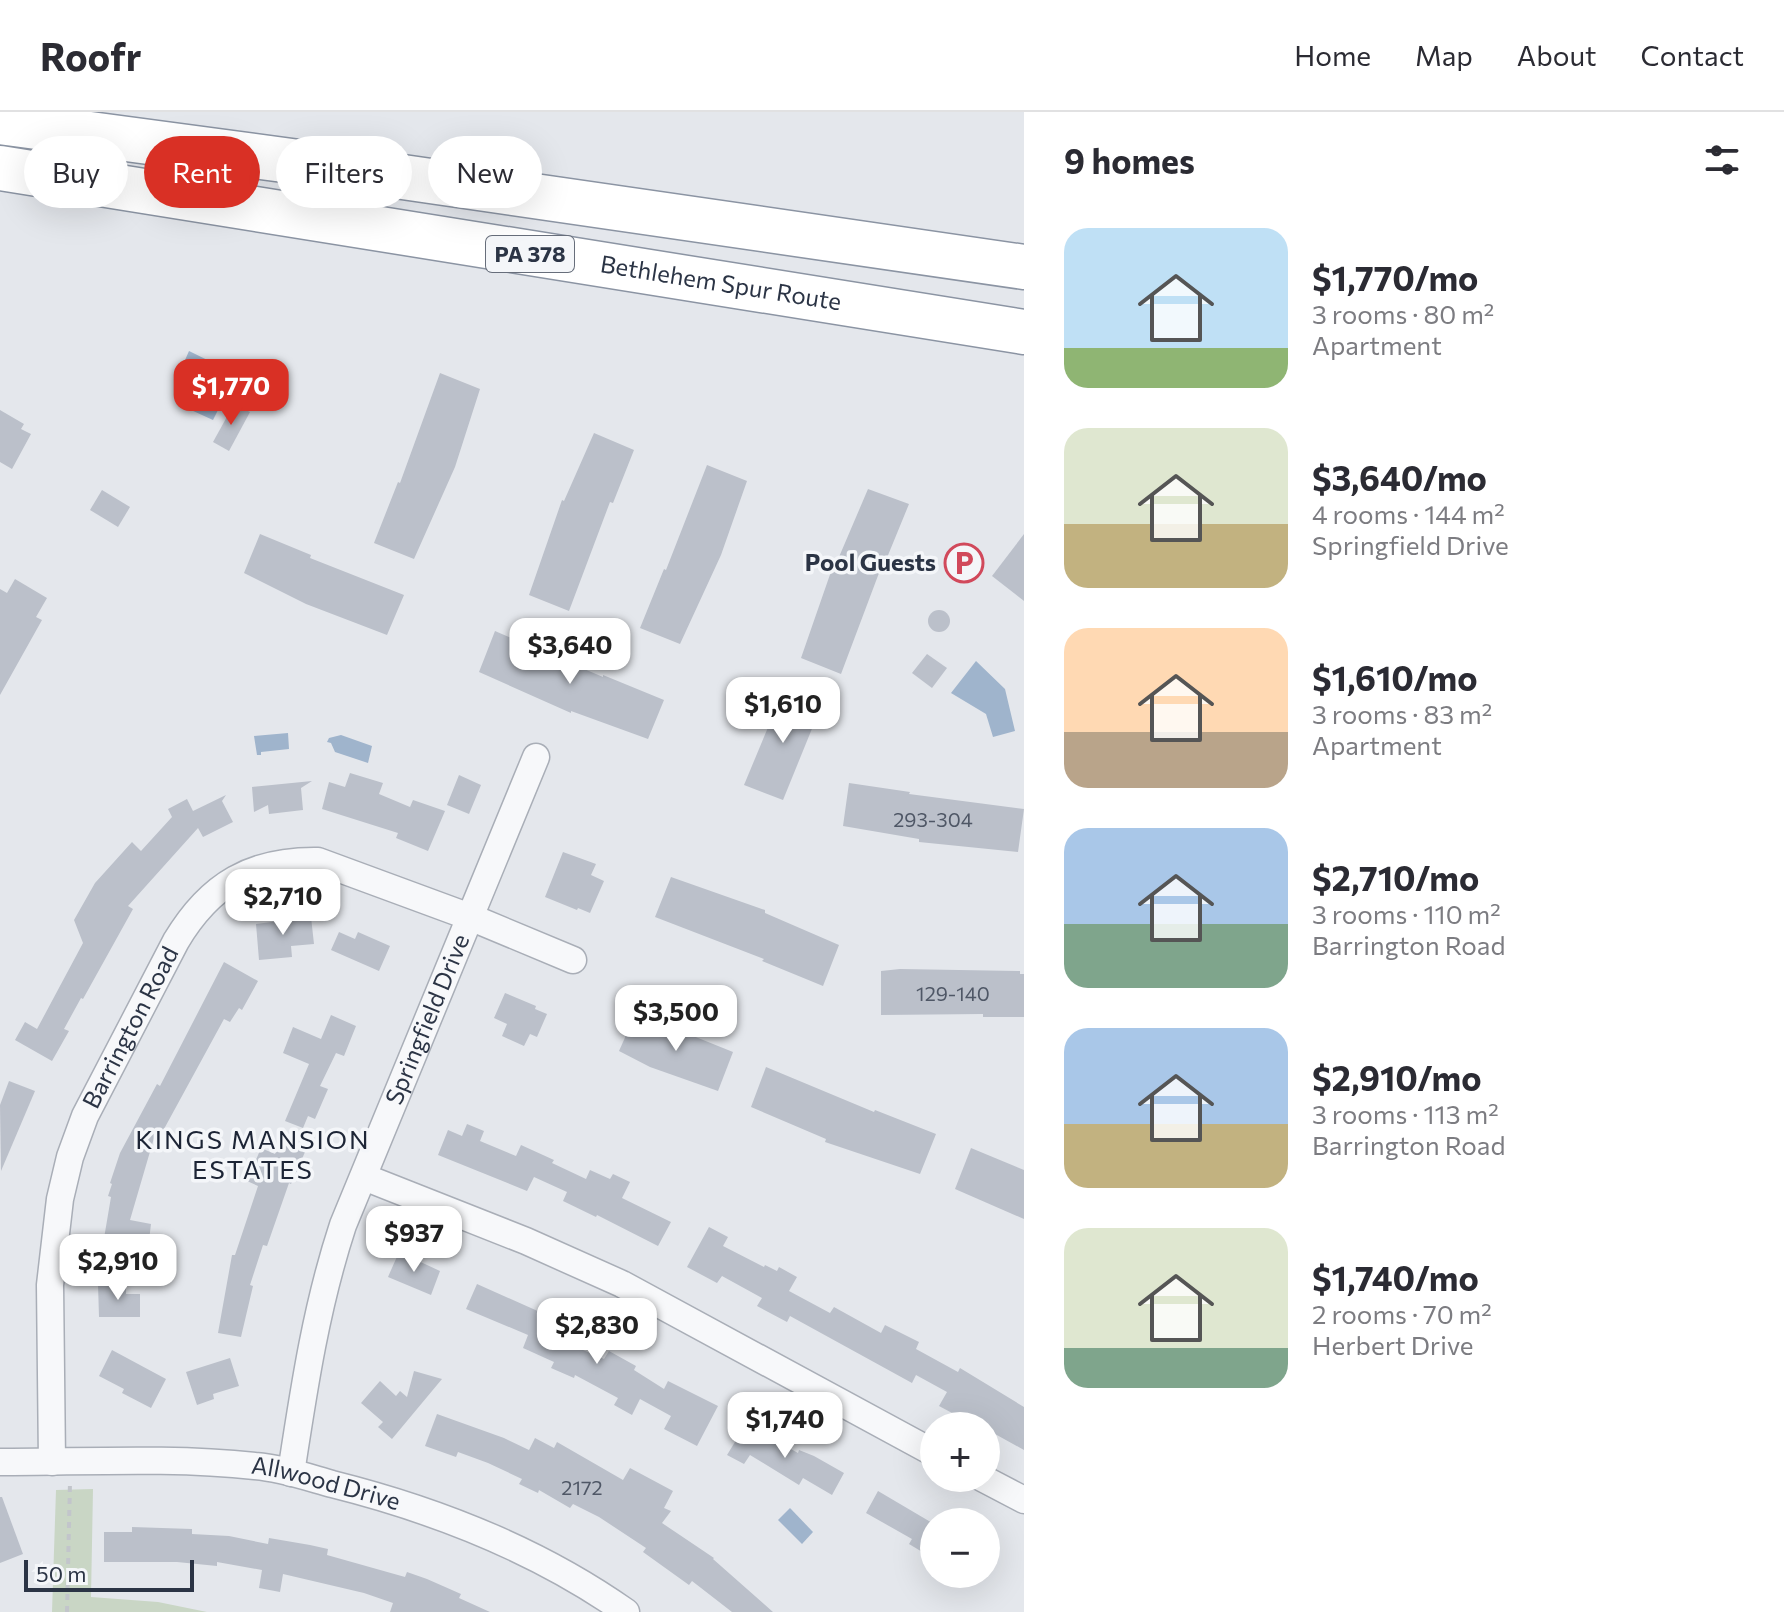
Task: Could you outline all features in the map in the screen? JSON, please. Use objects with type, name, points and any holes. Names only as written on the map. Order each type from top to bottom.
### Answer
[{"type":"highway","points":[[113,112],[276,156]]},
{"type":"highway","points":[[0,122],[276,159]]},
{"type":"highway","name":"Bethlehem Spur Route","points":[[12,173],[1024,332]]},
{"type":"highway","name":"PA 378","points":[[412,178],[1024,267]]},
{"type":"street","name":"Springfield Drive","points":[[291,1473],[321,1300],[343,1225],[536,757]]},
{"type":"street","name":"Barrington Road","points":[[61,1462],[50,1285],[53,1242],[63,1185],[85,1116],[189,920],[205,901],[224,885],[246,873],[293,861],[318,861],[470,917],[573,960]]},
{"type":"street","points":[[364,1177],[526,1241],[622,1284],[920,1445]]},
{"type":"street","name":"Allwood Drive","points":[[0,1462],[257,1466],[291,1473],[380,1496],[463,1525],[543,1562],[626,1612]]},
{"type":"street","points":[[1000,1487],[1024,1500]]},
{"type":"path","points":[[61,1462],[67,1612]]},
{"type":"green space","points":[[93,1489],[91,1597],[158,1602],[207,1612],[52,1612],[56,1490]]},
{"type":"water","points":[[189,351],[236,374],[213,420],[191,410],[201,387],[178,376]]},
{"type":"water","points":[[976,661],[1005,689],[1015,731],[993,737],[986,714],[951,693]]},
{"type":"water","points":[[288,733],[289,749],[257,755],[254,736]]},
{"type":"water","points":[[341,735],[372,746],[368,763],[335,752],[331,743],[327,742],[329,738]]},
{"type":"water","points":[[790,1508],[813,1532],[802,1544],[778,1520]]},
{"type":"building","points":[[440,373],[480,389],[455,467],[414,559],[374,543],[400,483]]},
{"type":"building","points":[[234,404],[250,412],[229,451],[213,442]]},
{"type":"building","points":[[0,410],[24,424],[21,429],[31,434],[12,469],[0,462]]},
{"type":"building","points":[[594,433],[634,450],[613,503],[610,502],[569,611],[529,595],[562,500]]},
{"type":"building","points":[[707,465],[747,481],[721,555],[680,644],[640,628]]},
{"type":"building","points":[[868,489],[909,504],[882,565],[841,674],[801,658],[834,563]]},
{"type":"building","points":[[102,490],[130,507],[118,527],[90,510]]},
{"type":"building","points":[[260,534],[311,555],[310,558],[404,595],[387,635],[306,604],[244,573]]},
{"type":"building","points":[[1024,534],[1024,601],[992,576]]},
{"type":"building","points":[[15,579],[47,598],[36,617],[42,620],[0,695],[0,589],[7,593]]},
{"type":"building","points":[[939,610],[947,613],[950,621],[947,629],[939,632],[931,629],[928,621],[931,613]]},
{"type":"building","points":[[495,631],[664,700],[648,739],[571,713],[479,672]]},
{"type":"building","points":[[927,654],[947,668],[932,688],[912,673]]},
{"type":"building","points":[[784,689],[822,704],[783,800],[744,785]]},
{"type":"building","points":[[350,773],[383,783],[379,794],[410,807],[413,800],[445,811],[428,851],[396,838],[398,833],[322,809],[329,782],[345,787]]},
{"type":"building","points":[[459,775],[481,785],[469,814],[447,805]]},
{"type":"building","points":[[312,781],[301,788],[303,810],[269,814],[268,805],[254,812],[252,787]]},
{"type":"building","points":[[849,783],[1024,809],[1018,852],[919,842],[919,839],[843,826]]},
{"type":"building","points":[[226,795],[222,801],[233,822],[203,837],[198,828],[128,906],[133,909],[64,1029],[69,1031],[52,1061],[15,1040],[25,1022],[37,1029],[83,943],[74,920],[95,883],[132,842],[141,851],[172,817],[168,809],[187,799],[193,811]]},
{"type":"building","points":[[563,852],[596,864],[591,875],[604,881],[590,913],[545,897]]},
{"type":"building","points":[[671,877],[765,910],[765,913],[839,945],[823,986],[762,961],[764,959],[655,917]]},
{"type":"building","points":[[311,917],[314,944],[291,946],[292,957],[259,960],[256,924]]},
{"type":"building","points":[[339,932],[355,939],[358,932],[390,946],[379,971],[331,950]]},
{"type":"building","points":[[224,962],[258,981],[242,1010],[239,1008],[230,1022],[224,1019],[158,1140],[154,1138],[130,1220],[151,1224],[147,1257],[102,1250],[111,1197],[108,1196],[110,1183],[120,1153],[157,1084],[160,1086]]},
{"type":"building","points":[[881,971],[1020,971],[1024,974],[1024,1017],[983,1017],[983,1014],[881,1015]]},
{"type":"building","points":[[505,993],[547,1014],[537,1037],[530,1034],[524,1046],[502,1036],[507,1024],[494,1018]]},
{"type":"building","points":[[636,1013],[733,1052],[718,1091],[650,1067],[619,1051]]},
{"type":"building","points":[[331,1015],[356,1026],[344,1056],[336,1053],[320,1086],[328,1089],[315,1119],[308,1116],[303,1128],[285,1121],[309,1064],[283,1053],[293,1027],[321,1039]]},
{"type":"building","points":[[766,1067],[936,1134],[920,1174],[825,1142],[826,1139],[751,1107]]},
{"type":"building","points":[[9,1081],[35,1091],[1,1171],[0,1105]]},
{"type":"building","points":[[467,1124],[484,1131],[480,1141],[516,1156],[521,1145],[586,1179],[590,1170],[610,1179],[613,1174],[630,1182],[622,1198],[671,1222],[658,1246],[563,1201],[567,1192],[534,1177],[527,1191],[438,1155],[448,1130],[462,1136]]},
{"type":"building","points":[[280,1142],[305,1152],[289,1183],[267,1246],[263,1245],[250,1285],[253,1286],[241,1337],[218,1333],[232,1255],[235,1255],[258,1186],[247,1181],[261,1148],[275,1154]]},
{"type":"building","points":[[971,1148],[1024,1170],[1024,1219],[955,1189]]},
{"type":"building","points":[[709,1227],[728,1237],[723,1246],[764,1267],[777,1271],[779,1267],[797,1277],[789,1291],[830,1313],[834,1307],[881,1333],[885,1325],[919,1342],[916,1349],[958,1372],[960,1368],[1024,1407],[1024,1450],[1000,1437],[1000,1412],[950,1412],[939,1406],[947,1392],[916,1375],[912,1383],[790,1316],[787,1322],[757,1306],[762,1298],[722,1276],[717,1283],[687,1267]]},
{"type":"building","points":[[399,1252],[440,1271],[431,1295],[388,1277]]},
{"type":"building","points":[[126,1283],[126,1294],[140,1294],[140,1317],[99,1317],[98,1284]]},
{"type":"building","points":[[477,1284],[569,1325],[562,1341],[604,1359],[609,1351],[636,1366],[634,1370],[664,1389],[668,1381],[718,1406],[697,1446],[664,1429],[671,1416],[640,1399],[632,1415],[614,1405],[618,1398],[575,1375],[574,1378],[551,1368],[554,1362],[523,1348],[528,1335],[466,1309]]},
{"type":"building","points":[[112,1350],[166,1379],[151,1408],[122,1393],[124,1389],[99,1376]]},
{"type":"building","points":[[230,1358],[239,1386],[213,1394],[214,1399],[197,1405],[186,1372]]},
{"type":"building","points":[[414,1371],[442,1379],[392,1439],[378,1427],[383,1422],[361,1403],[380,1381],[396,1396],[400,1391],[407,1397]]},
{"type":"building","points":[[437,1414],[529,1450],[535,1438],[554,1448],[557,1442],[623,1480],[630,1468],[673,1491],[664,1508],[671,1511],[662,1523],[714,1558],[773,1612],[732,1612],[692,1581],[689,1585],[643,1552],[646,1548],[599,1517],[573,1504],[570,1508],[539,1490],[538,1493],[519,1484],[522,1479],[488,1463],[458,1452],[456,1457],[425,1446]]},
{"type":"building","points":[[746,1424],[798,1453],[799,1450],[814,1456],[844,1473],[832,1495],[803,1478],[799,1485],[750,1455],[744,1464],[727,1455]]},
{"type":"building","points":[[878,1491],[920,1516],[920,1551],[909,1544],[912,1539],[866,1513]]},
{"type":"building","points":[[0,1497],[23,1554],[0,1563]]},
{"type":"building","points":[[132,1527],[192,1529],[192,1534],[229,1536],[268,1544],[269,1538],[328,1549],[327,1555],[405,1577],[407,1572],[427,1579],[461,1594],[459,1598],[490,1612],[390,1612],[393,1603],[283,1574],[280,1592],[259,1588],[262,1570],[217,1562],[217,1566],[177,1562],[104,1562],[104,1532],[132,1532]]},
{"type":"place","name":"Pool Guests","points":[[964,563]]},
{"type":"district","name":"KINGS MANSION ESTATES","points":[[253,1155]]}]
